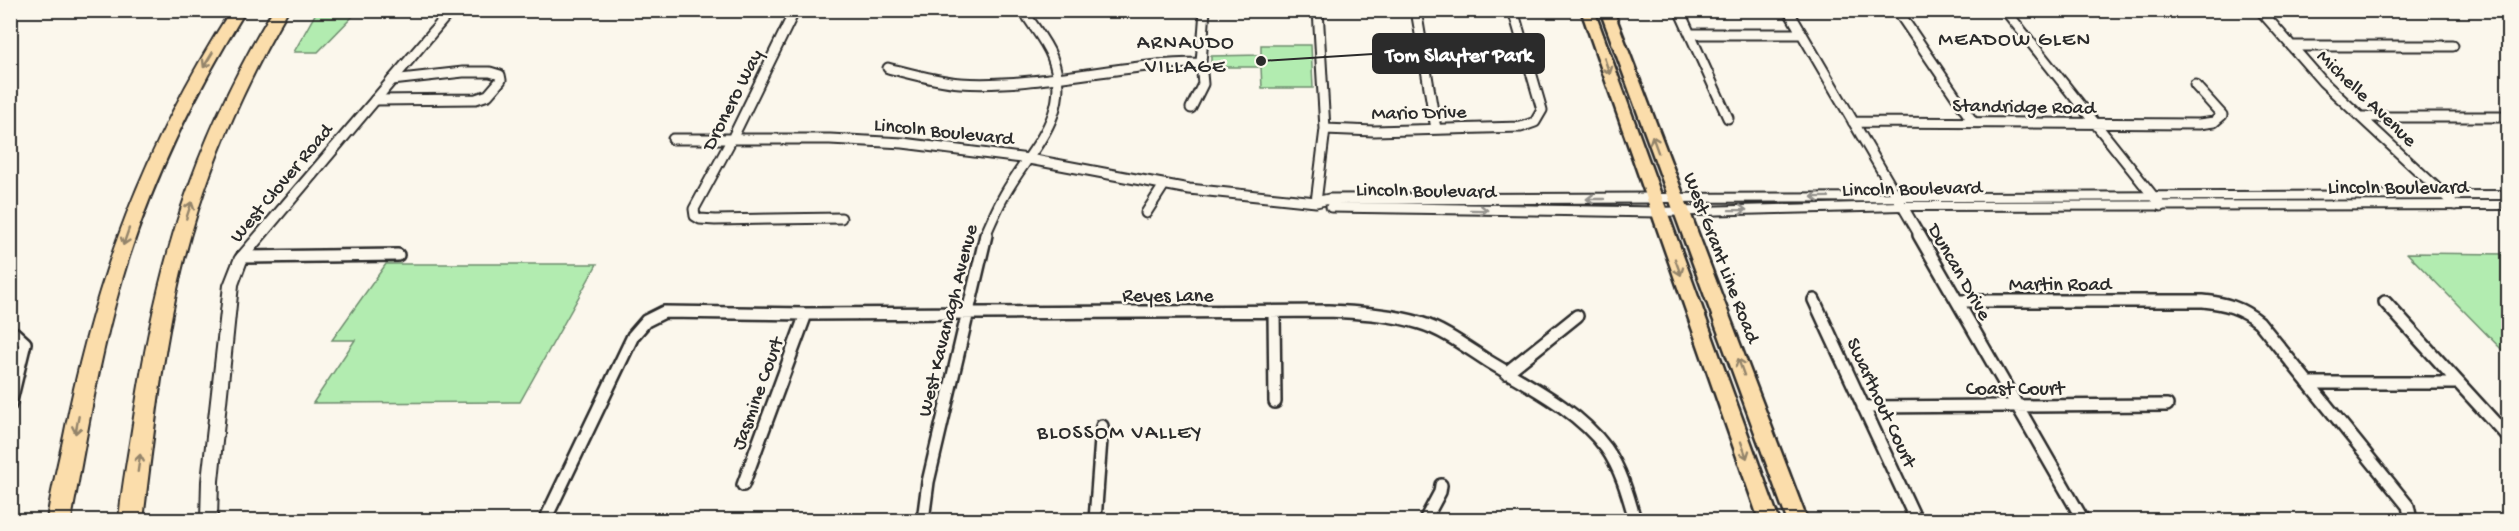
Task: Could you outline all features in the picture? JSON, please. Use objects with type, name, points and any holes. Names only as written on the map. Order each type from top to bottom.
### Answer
[{"type":"highway","points":[[131,520],[155,349],[178,249],[217,135],[252,61],[280,13]]},
{"type":"highway","points":[[59,520],[90,361],[118,259],[164,143],[203,68],[235,15]]},
{"type":"main road","points":[[1587,10],[1769,520]]},
{"type":"main road","name":"West Grant Line Road","points":[[1606,10],[1797,520]]},
{"type":"street","name":"West Clover Road","points":[[209,520],[210,481],[231,285],[242,257],[452,10]]},
{"type":"street","name":"Dronero Way","points":[[795,10],[733,137],[694,209],[695,216],[700,219],[841,218]]},
{"type":"street","name":"West Kavanagh Avenue","points":[[923,520],[927,482],[984,238],[990,221],[1050,125],[1057,107],[1059,89],[1052,57],[1023,10]]},
{"type":"street","points":[[1191,108],[1203,84],[1201,63],[1205,10]]},
{"type":"street","points":[[1316,202],[1325,129],[1318,10]]},
{"type":"street","points":[[1416,10],[1436,129]]},
{"type":"street","points":[[1679,10],[1728,118]]},
{"type":"street","name":"Duncan Drive","points":[[1788,10],[2083,520]]},
{"type":"street","points":[[1897,10],[1973,122]]},
{"type":"street","points":[[2005,10],[2157,201]]},
{"type":"street","name":"Michelle Avenue","points":[[2260,10],[2323,82],[2455,205]]},
{"type":"street","name":"Mario Drive","points":[[1325,129],[1374,131],[1514,127],[1536,123],[1541,117],[1542,110],[1513,12]]},
{"type":"street","points":[[1689,34],[1802,34]]},
{"type":"street","points":[[2292,46],[2453,46]]},
{"type":"street","points":[[888,68],[958,83],[1056,78],[1134,64],[1201,63]]},
{"type":"street","points":[[375,100],[476,99],[488,95],[501,80],[500,75],[494,72],[477,71],[392,80]]},
{"type":"street","name":"Standridge Road","points":[[1853,122],[2195,124],[2220,120],[2222,115],[2195,85]]},
{"type":"street","points":[[2361,117],[2508,117]]},
{"type":"street","name":"Lincoln Boulevard","points":[[673,139],[733,137],[903,143],[1029,159],[1164,185],[1253,197],[1316,202],[1328,206],[1387,208],[1899,201],[2508,205]]},
{"type":"street","points":[[1146,213],[1164,185]]},
{"type":"street","name":"Lincoln Boulevard","points":[[2157,201],[2508,195]]},
{"type":"street","points":[[242,257],[398,255]]},
{"type":"street","name":"Swarthout Court","points":[[1815,300],[1916,520]]},
{"type":"street","name":"Martin Road","points":[[1958,301],[2219,302],[2250,313],[2408,506],[2411,520]]},
{"type":"street","points":[[2385,302],[2508,437]]},
{"type":"street","name":"Reyes Lane","points":[[545,520],[642,322],[650,316],[664,312],[965,314],[1274,312],[1381,314],[1409,319],[1445,334],[1571,413],[1589,428],[1612,454],[1624,481],[1635,520]]},
{"type":"street","points":[[1274,312],[1275,402]]},
{"type":"street","name":"Jasmine Court","points":[[742,485],[806,314]]},
{"type":"street","points":[[1506,373],[1577,316]]},
{"type":"street","points":[[10,405],[25,343],[14,333]]},
{"type":"street","points":[[2308,383],[2458,383]]},
{"type":"street","name":"Coast Court","points":[[1863,406],[2167,405]]},
{"type":"street","points":[[1095,520],[1102,426]]},
{"type":"street","points":[[1425,520],[1440,492],[1441,485]]},
{"type":"green space","points":[[317,11],[358,11],[318,52],[294,52]]},
{"type":"green space","points":[[1261,45],[1311,45],[1313,88],[1262,88],[1261,67],[1211,67],[1211,56],[1261,55]]},
{"type":"green space","points":[[2407,253],[2508,254],[2508,356]]},
{"type":"green space","points":[[386,264],[597,264],[520,402],[313,403],[355,340],[332,340]]},
{"type":"place","name":"Tom Slayter Park","points":[[1261,61]]},
{"type":"district","name":"MEADOW GLEN","points":[[2015,38]]},
{"type":"district","name":"ARNAUDO VILLAGE","points":[[1186,53]]},
{"type":"district","name":"BLOSSOM VALLEY","points":[[1120,431]]}]
